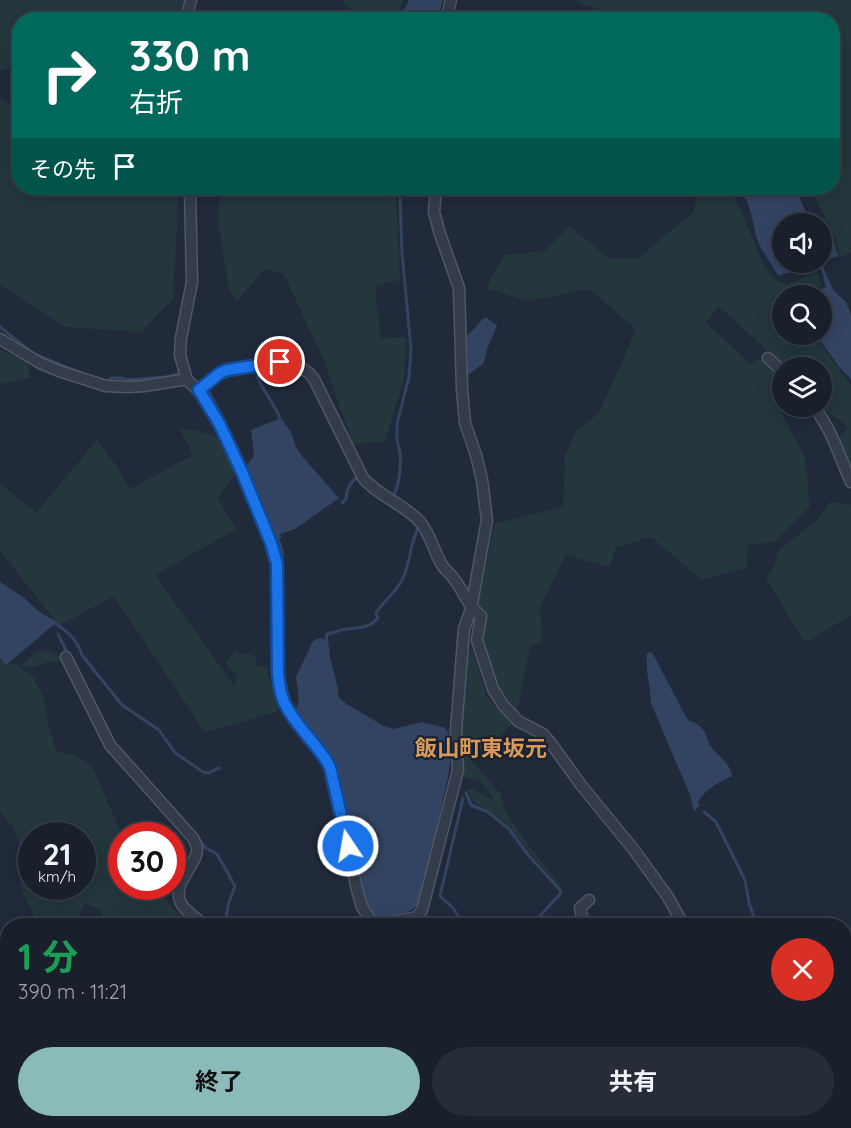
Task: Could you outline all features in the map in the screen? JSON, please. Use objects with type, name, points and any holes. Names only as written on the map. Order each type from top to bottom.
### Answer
[{"type":"street","points":[[190,195],[192,282],[180,338],[180,355],[186,380],[199,390],[219,423],[271,543],[277,564],[280,688],[292,715],[325,757],[330,767],[357,890],[362,908],[370,918]]},
{"type":"street","points":[[412,918],[417,917],[423,910],[458,770],[456,730],[464,629],[471,609],[488,520],[482,480],[465,423],[459,288],[434,212],[435,195]]},
{"type":"street","points":[[0,339],[40,363],[106,386],[136,387],[186,380]]},
{"type":"street","points":[[768,358],[772,362]]},
{"type":"street","points":[[199,390],[227,370],[280,362],[291,364],[310,373],[363,478],[370,486],[420,522],[442,566],[454,577],[471,609],[481,616],[477,640],[493,689],[503,705],[518,721],[543,734],[553,746],[581,785],[634,850],[668,897],[680,918]]},
{"type":"street","points":[[822,417],[851,482]]},
{"type":"street","points":[[66,657],[110,745],[193,838],[197,853],[179,888],[179,897],[182,905],[196,918]]},
{"type":"street","points":[[582,918],[580,908],[589,900]]},
{"type":"green space","points":[[0,0],[185,0],[181,12],[12,12],[12,67],[0,72]]},
{"type":"green space","points":[[342,0],[403,0],[400,12],[352,12]]},
{"type":"green space","points":[[572,0],[851,0],[851,252],[839,258],[832,231],[832,213],[823,213],[814,195],[840,195],[840,12],[603,12]]},
{"type":"green space","points":[[0,99],[12,105],[12,195],[179,195],[173,299],[141,332],[65,327],[0,284]]},
{"type":"green space","points":[[221,195],[396,195],[400,280],[375,286],[381,338],[406,337],[404,379],[385,442],[353,444],[323,358],[284,275],[266,268],[237,301],[229,290],[217,214]]},
{"type":"green space","points":[[696,195],[734,195],[765,267],[778,281],[787,284],[817,273],[822,285],[772,285],[772,345],[821,345],[830,357],[773,357],[719,306],[706,322],[750,364],[758,359],[772,369],[772,417],[783,417],[805,458],[810,506],[774,542],[748,545],[747,567],[702,580],[651,537],[616,547],[610,567],[566,555],[540,607],[542,642],[530,646],[517,713],[498,686],[482,638],[486,614],[476,607],[495,524],[563,507],[565,457],[576,431],[599,413],[636,330],[590,289],[529,301],[486,288],[504,255],[545,251],[569,226],[610,259],[638,258],[694,212]]},
{"type":"green space","points":[[0,349],[27,362],[30,378],[0,384]]},
{"type":"green space","points":[[832,360],[851,385],[851,471],[838,440],[848,427],[832,415]]},
{"type":"green space","points":[[179,427],[227,438],[242,465],[218,498],[236,529],[155,575],[235,687],[236,675],[226,664],[235,650],[244,655],[251,654],[255,657],[257,666],[266,666],[278,706],[276,712],[205,732],[114,596],[59,626],[0,550],[0,483],[36,513],[97,440],[130,489],[193,455]]},
{"type":"green space","points":[[830,502],[851,506],[851,615],[808,641],[803,639],[766,578],[774,567],[779,550],[817,520]]},
{"type":"green space","points":[[467,650],[473,650],[487,698],[512,724],[500,737],[506,749],[499,755],[485,748],[470,748],[466,754],[500,793],[505,810],[529,847],[560,884],[558,886],[504,821],[475,803],[467,790],[472,789],[494,800],[478,780],[467,779],[463,775],[461,721]]},
{"type":"green space","points":[[46,651],[56,654],[63,661],[48,662],[35,668],[20,666],[36,652]]},
{"type":"green space","points":[[0,660],[17,665],[34,678],[44,699],[56,751],[75,755],[93,768],[116,822],[108,822],[108,900],[165,900],[182,918],[100,918],[103,911],[85,903],[78,918],[36,918],[26,900],[96,900],[96,822],[18,822],[18,839],[14,829],[0,810]]},
{"type":"water","points":[[409,0],[443,0],[439,12],[403,12]]},
{"type":"water","points":[[743,195],[798,195],[808,213],[772,213],[772,266],[756,237],[749,207]]},
{"type":"water","points":[[832,236],[838,256],[832,258]]},
{"type":"water","points":[[828,278],[831,285],[825,285],[823,279]]},
{"type":"water","points":[[832,288],[846,302],[851,315],[851,379],[824,345],[832,345]]},
{"type":"water","points":[[486,317],[497,326],[487,349],[484,363],[468,375],[467,336]]},
{"type":"water","points":[[281,418],[292,434],[301,455],[339,498],[295,529],[280,534],[281,538],[275,540],[244,469],[254,456],[251,430]]},
{"type":"water","points":[[0,582],[23,597],[38,611],[57,622],[6,665],[0,658]]},
{"type":"water","points":[[320,638],[328,639],[338,696],[345,703],[384,726],[394,729],[422,722],[445,728],[453,739],[448,743],[452,746],[448,777],[420,900],[408,912],[377,918],[371,912],[362,893],[340,788],[295,712],[299,700],[296,677],[313,641]]},
{"type":"water","points":[[650,652],[689,721],[703,729],[710,745],[731,771],[732,776],[717,783],[704,793],[698,802],[700,805],[694,811],[690,795],[651,703],[647,673],[647,654]]},
{"type":"waterway","points":[[394,495],[400,469],[397,424],[409,377],[411,349],[402,253],[400,197]]},
{"type":"waterway","points":[[824,273],[827,281]]},
{"type":"waterway","points":[[0,327],[34,354],[81,373]]},
{"type":"waterway","points":[[256,371],[259,381],[279,415],[279,420]]},
{"type":"waterway","points":[[107,382],[111,378],[126,380],[179,374]]},
{"type":"waterway","points":[[209,392],[237,450]]},
{"type":"waterway","points":[[342,503],[346,499],[350,484],[358,478]]},
{"type":"waterway","points":[[368,490],[400,512]]},
{"type":"waterway","points":[[326,641],[327,634],[364,627],[378,618],[376,613],[404,575],[417,525]]},
{"type":"waterway","points":[[277,537],[282,549],[283,588]]},
{"type":"waterway","points":[[53,622],[74,640],[82,655],[122,705],[159,730],[175,753],[203,772],[209,773],[219,768]]},
{"type":"waterway","points":[[272,630],[273,655]]},
{"type":"waterway","points":[[58,634],[68,654]]},
{"type":"waterway","points":[[275,682],[279,702],[289,720]]},
{"type":"waterway","points":[[466,793],[471,805],[488,812],[509,829],[529,856],[560,890],[561,893],[539,918]]},
{"type":"waterway","points":[[460,918],[440,896],[463,798]]},
{"type":"waterway","points":[[704,812],[716,822],[745,880],[754,918]]},
{"type":"waterway","points":[[200,841],[206,848],[217,854],[235,886],[226,918]]},
{"type":"district","name":"飯山町東坂元","points":[[481,748]]},
{"type":"route","points":[[280,362],[227,370],[199,390],[219,423],[271,543],[277,564],[280,688],[292,715],[325,757],[330,767],[348,846]]}]
